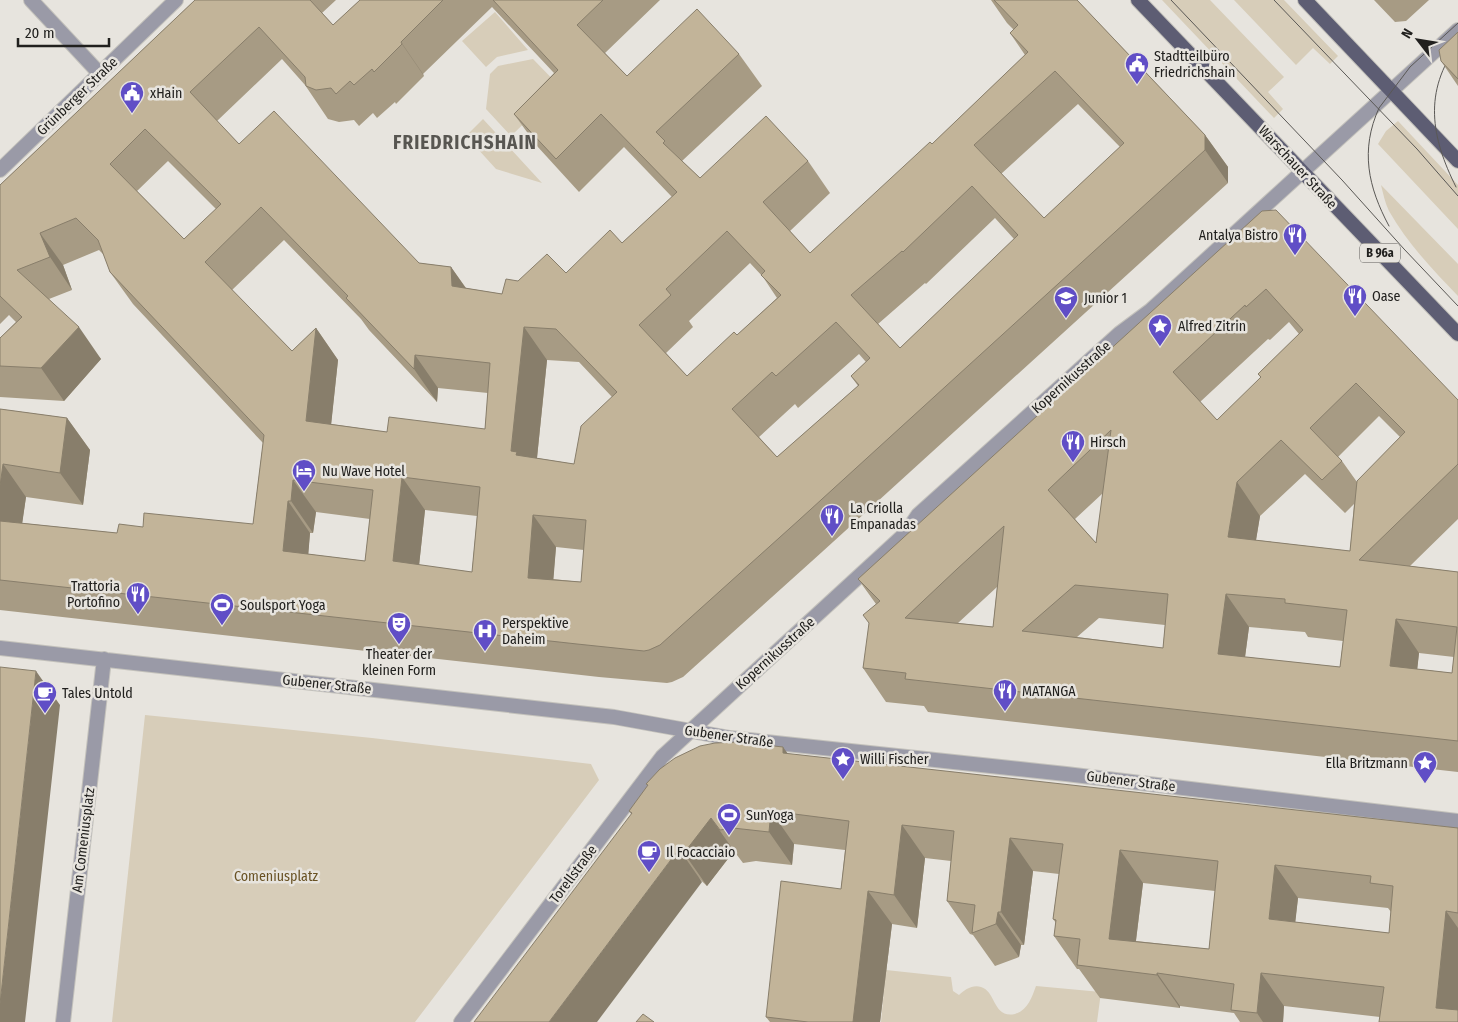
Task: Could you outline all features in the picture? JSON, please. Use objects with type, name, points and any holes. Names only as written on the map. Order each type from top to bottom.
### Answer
[{"type":"main road","name":"Warschauer Straße","points":[[1138,0],[1458,334]]},
{"type":"main road","points":[[1305,0],[1458,161]]},
{"type":"street","points":[[31,0],[100,74]]},
{"type":"street","name":"Grünberger Straße","points":[[0,170],[176,0]]},
{"type":"street","name":"Kopernikusstraße","points":[[690,731],[905,534],[918,515],[1120,332],[1151,310],[1458,30]]},
{"type":"street","name":"Gubener Straße","points":[[0,648],[614,716],[740,739],[1066,774],[1458,821]]},
{"type":"street","name":"Am Comeniusplatz","points":[[63,1022],[104,659]]},
{"type":"street","name":"Torellstraße","points":[[461,1022],[662,757],[690,731]]},
{"type":"green space","points":[[1162,0],[1210,0],[1284,77],[1268,92],[1283,109],[1274,118]]},
{"type":"green space","points":[[1234,0],[1284,0],[1338,56],[1330,64],[1313,48],[1296,65]]},
{"type":"green space","points":[[495,12],[528,50],[497,57],[486,67],[462,41]]},
{"type":"green space","points":[[533,59],[568,95],[543,105],[511,136],[486,109],[490,74],[498,66]]},
{"type":"green space","points":[[483,119],[542,183],[496,169],[466,136]]},
{"type":"green space","points":[[1398,121],[1458,185],[1458,229],[1378,144],[1386,131]]},
{"type":"green space","points":[[1381,185],[1458,264],[1458,296],[1412,245],[1396,223],[1385,201]]},
{"type":"green space","name":"Comeniusplatz","points":[[145,715],[372,738],[591,764],[599,780],[415,1022],[112,1022]]},
{"type":"green space","points":[[886,970],[951,977],[953,991],[959,995],[966,989],[981,987],[990,994],[999,1009],[1008,1014],[1019,1012],[1029,1003],[1036,986],[1101,992],[1097,1022],[881,1022]]},
{"type":"building","points":[[195,0],[310,0],[333,25],[360,0],[443,0],[374,72],[372,69],[354,85],[350,81],[336,94],[331,88],[316,90],[306,86],[305,77],[259,27],[190,92],[239,144],[274,111],[419,263],[451,267],[452,286],[502,294],[506,279],[518,281],[547,254],[566,273],[610,230],[622,243],[677,192],[601,114],[556,159],[514,114],[558,70],[493,0],[603,0],[577,25],[627,76],[697,9],[739,54],[656,132],[665,141],[663,143],[700,178],[766,116],[808,161],[763,202],[810,253],[930,142],[932,144],[1028,52],[1010,33],[1018,25],[994,0],[1077,0],[1205,135],[1205,150],[660,645],[644,651],[0,580],[0,521],[117,533],[119,524],[143,527],[144,513],[253,524],[264,435],[110,272],[98,240],[76,218],[40,233],[50,257],[17,270],[79,327],[41,368],[0,366],[0,338],[22,317],[0,296],[0,185]],"holes":[[[1055,71],[1124,143],[1044,218],[974,145]],[[145,129],[221,204],[184,239],[110,164]],[[972,186],[1018,235],[900,348],[851,295]],[[261,207],[348,296],[346,298],[414,369],[415,355],[490,363],[485,429],[389,417],[387,432],[306,421],[316,328],[292,351],[205,262]],[[727,231],[765,271],[761,275],[781,295],[737,335],[734,332],[687,376],[639,325],[671,295],[666,289]],[[836,322],[870,358],[851,376],[859,385],[777,457],[732,409],[772,372],[776,376]],[[524,327],[556,329],[617,392],[581,426],[574,464],[516,455],[517,452],[511,451]],[[402,477],[480,487],[472,572],[393,561]],[[293,480],[373,490],[365,561],[283,551],[288,501],[291,501]],[[533,515],[586,520],[581,582],[528,578]]]},
{"type":"building","points":[[1458,32],[1458,79],[1441,61],[1439,50]]},
{"type":"building","points":[[1276,210],[1458,400],[1458,464],[1359,560],[1458,572],[1458,741],[905,679],[906,673],[863,668],[869,623],[863,615],[880,601],[858,579],[1262,211]],"holes":[[[1266,289],[1303,330],[1258,374],[1261,377],[1217,420],[1173,372],[1245,305],[1246,307]],[[1356,383],[1405,432],[1357,481],[1350,551],[1228,537],[1237,482],[1281,440],[1322,480],[1342,461],[1310,428]],[[1111,430],[1096,543],[1048,490]],[[1004,526],[993,627],[905,618],[957,569]],[[1075,585],[1168,594],[1163,648],[1022,631]],[[1226,594],[1285,599],[1285,603],[1347,610],[1340,667],[1218,654]],[[1396,619],[1457,627],[1452,673],[1390,666]]]},
{"type":"building","points":[[0,409],[67,418],[60,473],[3,464],[0,486]]},
{"type":"building","points":[[0,667],[36,671],[0,1004]]},
{"type":"building","points":[[738,742],[783,747],[783,753],[1458,828],[1458,913],[1446,911],[1436,1008],[1458,1010],[1458,1022],[1379,1022],[1384,987],[1261,973],[1257,1013],[1231,1010],[1234,984],[1157,973],[1157,975],[1077,965],[1080,939],[1054,936],[1056,920],[1053,919],[1063,844],[1010,838],[1001,912],[998,912],[996,924],[972,933],[975,905],[947,901],[954,831],[902,825],[894,895],[868,891],[853,1022],[808,1022],[766,1017],[781,881],[841,889],[849,821],[771,811],[769,832],[733,828],[720,830],[711,818],[684,853],[679,849],[549,1022],[474,1022],[632,813],[629,811],[648,785],[646,784],[660,769],[675,758],[700,746]],"holes":[[[1120,850],[1218,861],[1209,949],[1109,939]],[[1275,865],[1371,876],[1370,883],[1393,886],[1389,933],[1269,919]]]},
{"type":"building","points":[[643,1014],[654,1022],[636,1022]]},
{"type":"tram line","points":[[1171,0],[1342,180],[1458,306]]},
{"type":"tram line","points":[[1274,0],[1417,149],[1458,196]]},
{"type":"tram line","points":[[1389,226],[1376,197],[1369,168],[1368,154],[1373,124],[1379,108],[1410,67],[1458,23]]},
{"type":"tram line","points":[[1456,187],[1441,150],[1434,115],[1435,97],[1439,80],[1458,44]]},
{"type":"place","name":"Stadtteilbüro Friedrichshain","points":[[1137,85]]},
{"type":"place","name":"xHain","points":[[132,114]]},
{"type":"place","name":"Antalya Bistro","points":[[1295,256]]},
{"type":"place","name":"Oase","points":[[1355,317]]},
{"type":"place","name":"Junior 1","points":[[1066,319]]},
{"type":"place","name":"Alfred Zitrin","points":[[1160,347]]},
{"type":"place","name":"Hirsch","points":[[1073,463]]},
{"type":"place","name":"Nu Wave Hotel","points":[[304,492]]},
{"type":"place","name":"La Criolla Empanadas","points":[[832,537]]},
{"type":"place","name":"Trattoria Portofino","points":[[138,615]]},
{"type":"place","name":"Soulsport Yoga","points":[[222,626]]},
{"type":"place","name":"Theater der kleinen Form","points":[[399,645]]},
{"type":"place","name":"Perspektive Daheim","points":[[485,652]]},
{"type":"place","name":"MATANGA","points":[[1005,712]]},
{"type":"place","name":"Tales Untold","points":[[45,714]]},
{"type":"place","name":"Willi Fischer","points":[[843,780]]},
{"type":"place","name":"Ella Britzmann","points":[[1425,784]]},
{"type":"place","name":"SunYoga","points":[[729,836]]},
{"type":"place","name":"Il Focacciaio","points":[[649,873]]},
{"type":"district","name":"FRIEDRICHSHAIN","points":[[465,142]]}]
